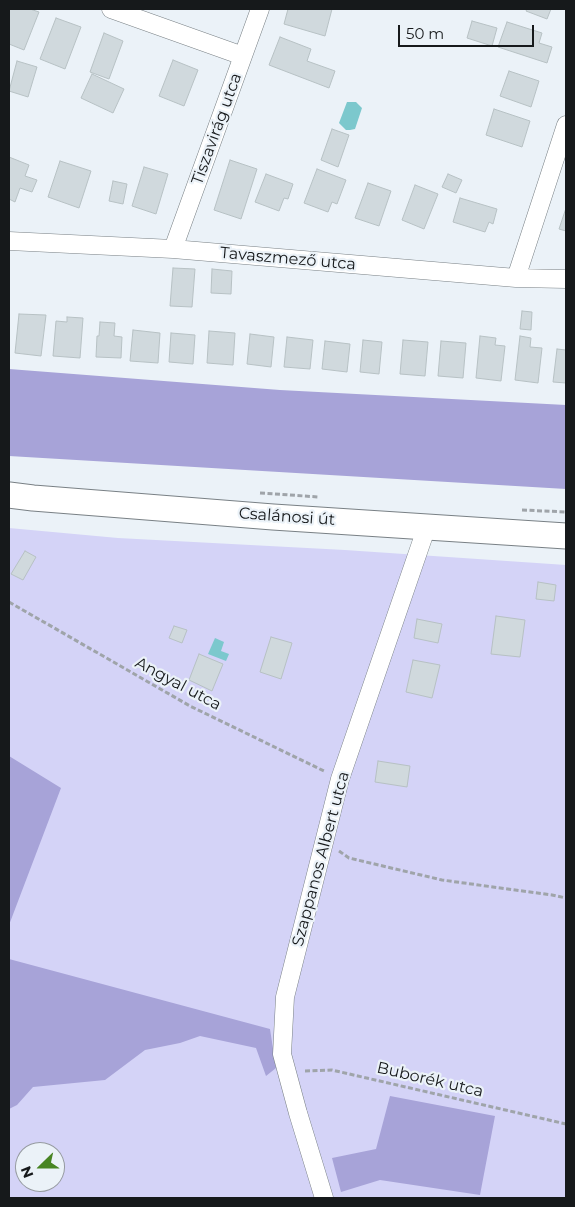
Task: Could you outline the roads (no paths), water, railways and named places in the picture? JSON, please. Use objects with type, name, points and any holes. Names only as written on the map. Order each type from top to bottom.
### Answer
[{"type":"street","points":[[111,9],[243,56]]},
{"type":"street","name":"Tiszavirág utca","points":[[173,249],[260,9]]},
{"type":"street","points":[[516,278],[566,126]]},
{"type":"street","name":"Tavaszmező utca","points":[[9,240],[173,249],[516,278],[566,279]]},
{"type":"street","name":"Csalánosi út","points":[[9,495],[264,516],[566,536]]},
{"type":"street","name":"Szappanos Albert utca","points":[[324,1198],[282,1054],[285,997],[340,779],[427,526]]}]
